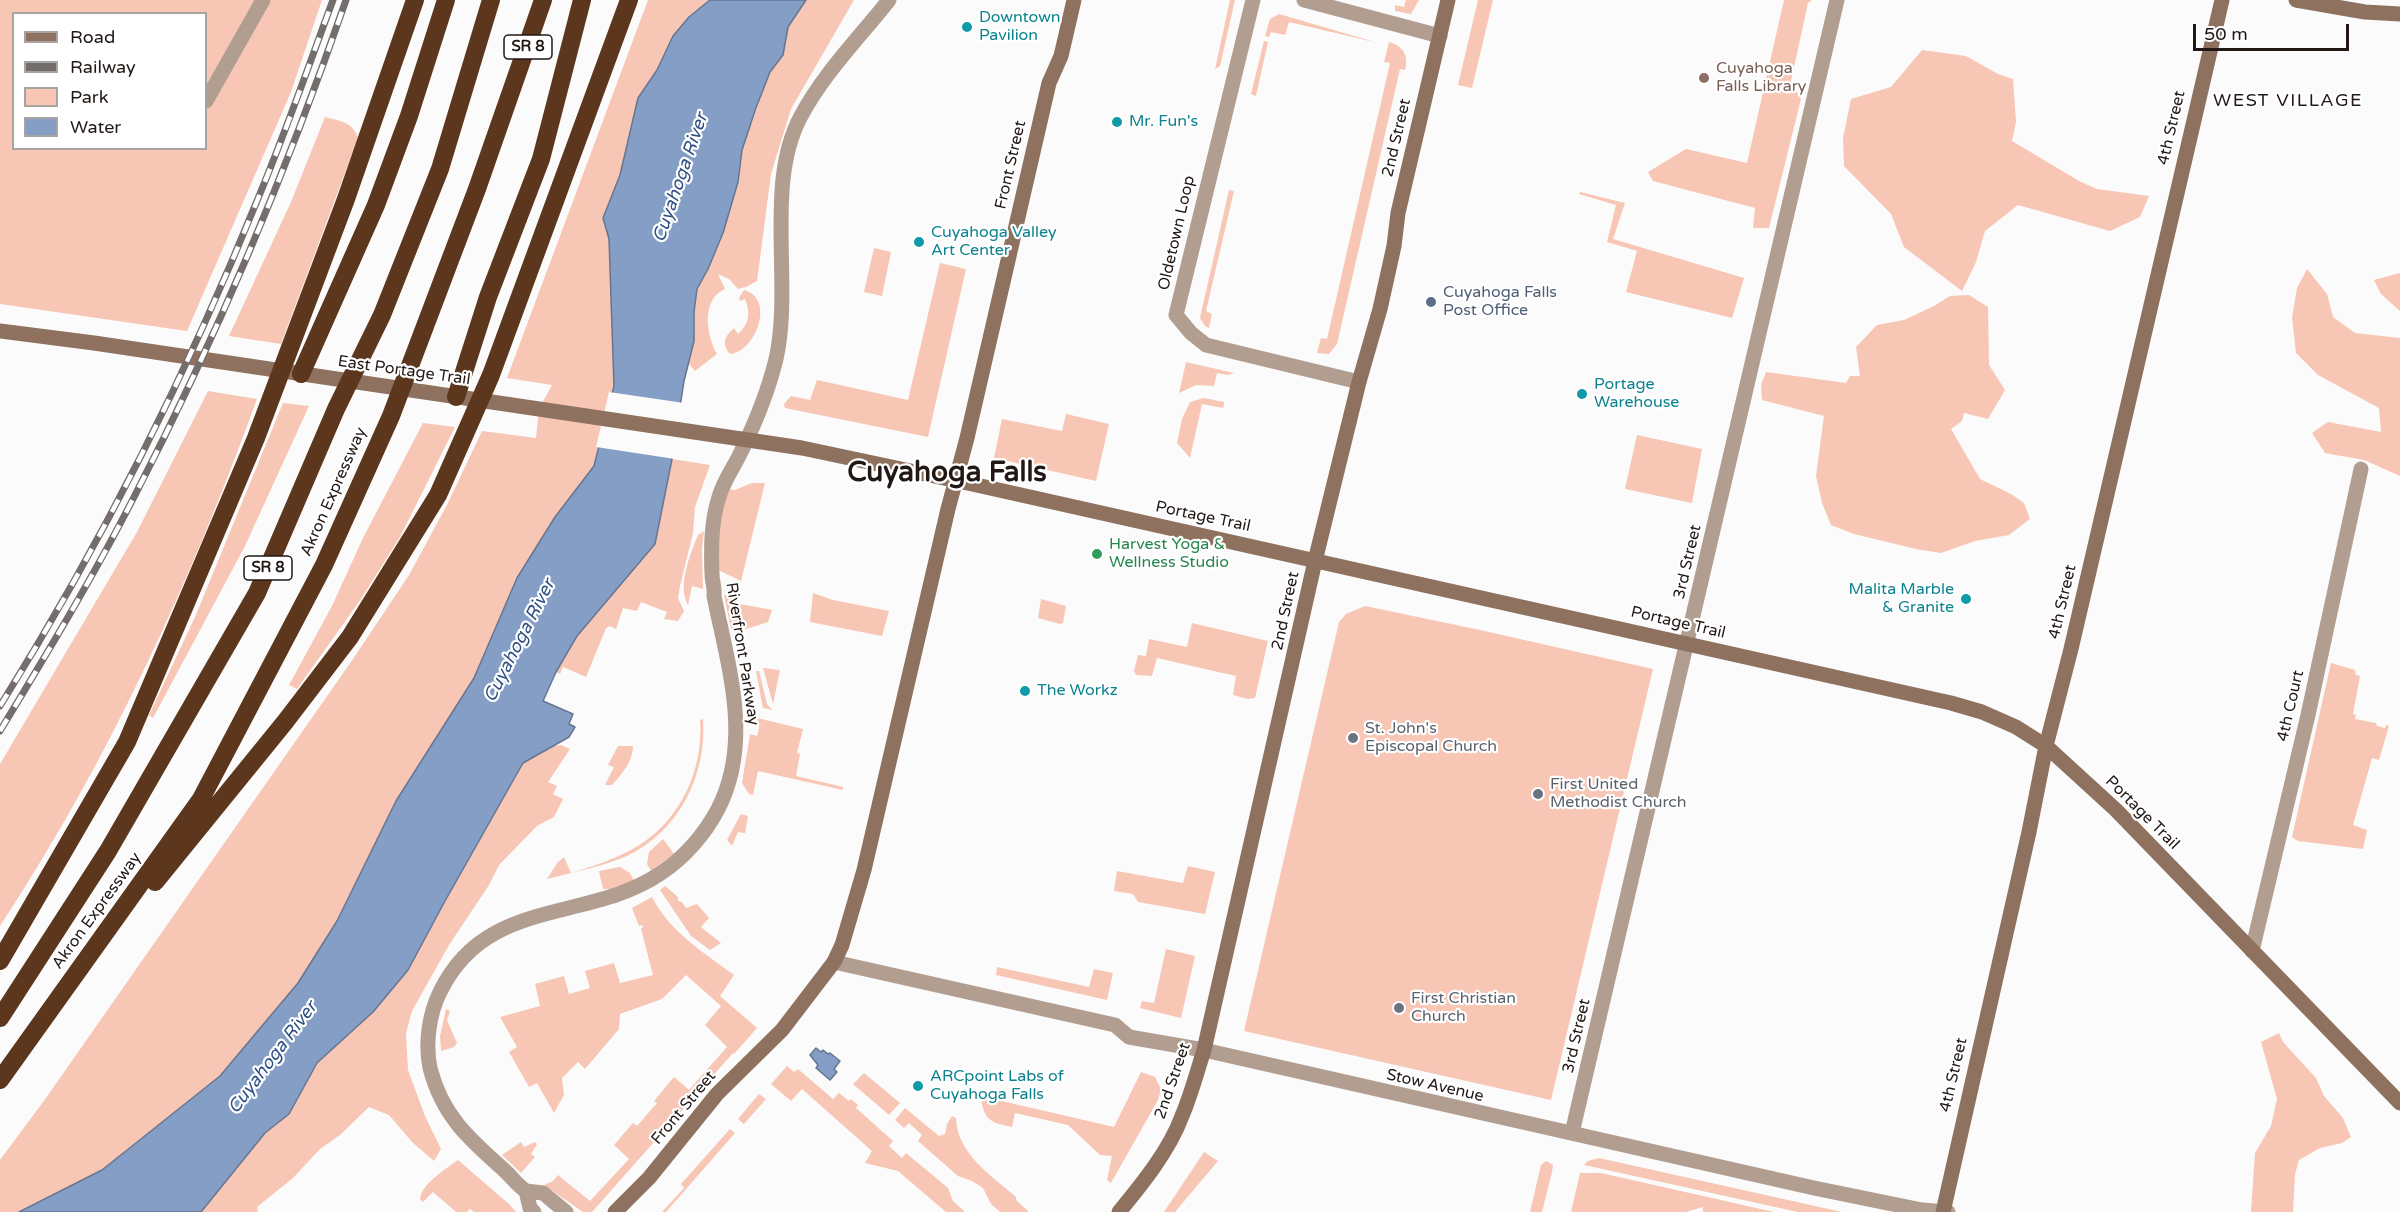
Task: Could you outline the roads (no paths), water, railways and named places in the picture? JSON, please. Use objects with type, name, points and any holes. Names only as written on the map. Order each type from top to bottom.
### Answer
[{"type":"highway","points":[[0,961],[127,742],[256,438],[346,200],[415,0]]},
{"type":"highway","points":[[302,374],[376,205],[409,116],[446,0]]},
{"type":"highway","name":"Akron Expressway","points":[[0,1018],[108,850],[257,593],[336,409],[395,284],[440,169],[491,0]]},
{"type":"highway","name":"Akron Expressway","points":[[0,1080],[201,799],[324,565],[390,416],[477,189],[543,0]]},
{"type":"highway","points":[[456,397],[488,297],[541,159],[582,0]]},
{"type":"highway","points":[[42,1021],[285,722],[343,647],[438,495],[491,375],[629,0]]},
{"type":"main road","name":"Front Street","points":[[615,1212],[649,1179],[717,1094],[782,1029],[834,962],[842,945],[864,870],[955,480],[968,438],[1049,83],[1061,56],[1074,0]]},
{"type":"main road","name":"2nd Street","points":[[1119,1212],[1146,1178],[1175,1132],[1204,1050],[1315,561],[1359,382],[1380,309],[1394,246],[1398,213],[1448,0]]},
{"type":"main road","name":"4th Street","points":[[1945,1212],[2030,832],[2046,746],[2071,649],[2222,0]]},
{"type":"main road","points":[[2296,0],[2365,12],[2400,14]]},
{"type":"main road","name":"East Portage Trail","points":[[0,331],[78,340],[802,448]]},
{"type":"main road","name":"Portage Trail","points":[[802,448],[1688,643],[1951,702],[1982,712],[2016,727],[2046,746],[2116,810],[2400,1103]]},
{"type":"street","points":[[207,99],[264,0]]},
{"type":"street","name":"Riverfront Parkway","points":[[534,1212],[530,1208],[526,1191],[466,1137],[450,1117],[441,1099],[430,1065],[428,1048],[436,1000],[453,970],[465,955],[482,941],[523,920],[625,892],[660,874],[685,854],[718,809],[730,778],[737,730],[734,697],[714,596],[711,546],[718,498],[767,390],[776,359],[781,310],[783,196],[786,164],[794,132],[806,108],[830,72],[889,0]]},
{"type":"street","name":"Oldetown Loop","points":[[1253,0],[1176,315],[1191,333],[1206,345],[1359,382]]},
{"type":"street","points":[[1304,0],[1440,36]]},
{"type":"street","name":"3rd Street","points":[[1572,1132],[1837,0]]},
{"type":"street","name":"4th Court","points":[[2252,951],[2308,715],[2361,469]]},
{"type":"street","name":"Stow Avenue","points":[[834,962],[1115,1024],[1129,1037],[1204,1050],[1814,1188],[1922,1210],[1945,1212]]},
{"type":"street","name":"Riverfront Parkway","points":[[526,1191],[543,1193],[566,1212]]},
{"type":"water","name":"Cuyahoga River","points":[[710,0],[806,0],[788,27],[783,55],[770,72],[756,108],[742,150],[738,182],[723,233],[697,289],[694,341],[684,381],[672,459],[655,544],[577,636],[556,672],[543,701],[573,714],[569,724],[575,727],[569,737],[523,763],[408,970],[373,1012],[317,1063],[289,1114],[265,1133],[201,1212],[19,1212],[102,1170],[220,1076],[298,983],[337,921],[396,801],[474,678],[517,578],[555,517],[594,466],[614,386],[609,239],[603,218],[620,175],[638,98],[657,70],[673,36],[689,17]]},
{"type":"water","points":[[816,1048],[821,1052],[823,1050],[830,1053],[840,1061],[834,1069],[837,1072],[830,1080],[816,1068],[818,1065],[810,1055]]},
{"type":"railway","points":[[0,706],[108,520],[203,327],[259,196],[333,0]]},
{"type":"railway","points":[[0,731],[101,558],[193,377],[275,191],[346,0]]},
{"type":"place","name":"Downtown Pavilion","points":[[967,27]]},
{"type":"place","name":"Cuyahoga Falls Library","points":[[1704,78]]},
{"type":"place","name":"Mr. Fun's","points":[[1117,122]]},
{"type":"place","name":"Cuyahoga Valley Art Center","points":[[919,242]]},
{"type":"place","name":"Cuyahoga Falls Post Office","points":[[1431,302]]},
{"type":"place","name":"Portage Warehouse","points":[[1582,394]]},
{"type":"place","name":"Harvest Yoga & Wellness Studio","points":[[1097,554]]},
{"type":"place","name":"Malita Marble & Granite","points":[[1966,599]]},
{"type":"place","name":"The Workz","points":[[1025,691]]},
{"type":"place","name":"St. John's Episcopal Church","points":[[1353,738]]},
{"type":"place","name":"First United Methodist Church","points":[[1538,794]]},
{"type":"place","name":"First Christian Church","points":[[1399,1008]]},
{"type":"place","name":"ARCpoint Labs of Cuyahoga Falls","points":[[918,1086]]},
{"type":"district","name":"WEST VILLAGE","points":[[2288,101]]},
{"type":"district","name":"Cuyahoga Falls","points":[[947,474]]}]
